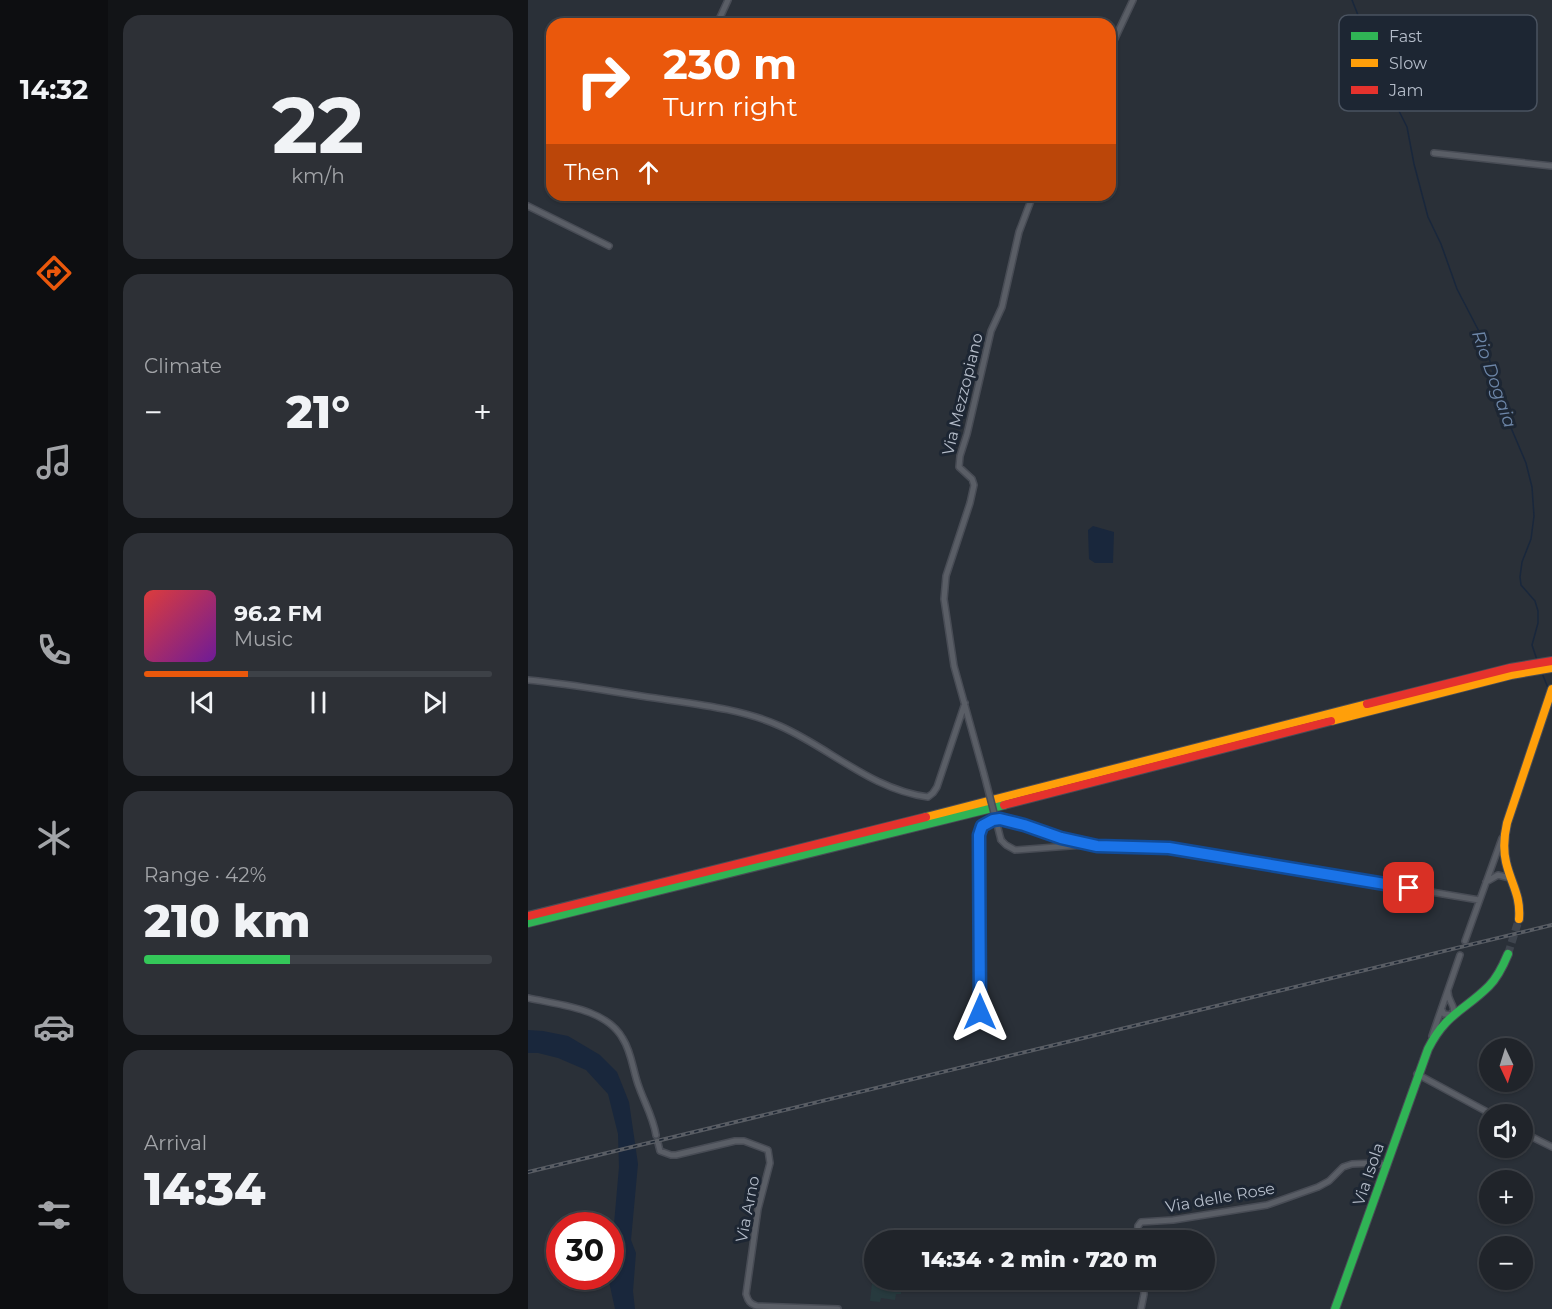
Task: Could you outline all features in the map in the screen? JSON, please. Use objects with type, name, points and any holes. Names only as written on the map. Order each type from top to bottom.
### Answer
[{"type":"main road","points":[[528,923],[1008,804],[1552,661]]},
{"type":"main road","points":[[528,916],[1510,672],[1552,668]]},
{"type":"main road","points":[[1519,919],[1520,902],[1504,851],[1507,823],[1552,689]]},
{"type":"main road","name":"Via Isola","points":[[1335,1309],[1428,1049],[1444,1023],[1498,978],[1508,954]]},
{"type":"street","points":[[720,18],[728,0]]},
{"type":"street","points":[[1116,36],[1133,0]]},
{"type":"street","points":[[1434,153],[1552,166]]},
{"type":"street","name":"Via Mezzopiano","points":[[1031,201],[1019,232],[1002,307],[991,331],[958,464],[961,470],[972,479],[974,485],[944,588],[951,648],[1001,840],[1015,850],[1097,846],[1169,848],[1479,900]]},
{"type":"street","points":[[528,206],[609,246]]},
{"type":"street","points":[[528,680],[707,706],[757,718],[780,725],[877,782],[904,792],[928,797],[937,787],[965,701]]},
{"type":"street","points":[[980,1012],[979,835],[982,826],[993,820],[1006,820],[1061,838],[1097,846]]},
{"type":"street","points":[[1493,873],[1507,823]]},
{"type":"street","points":[[1465,941],[1485,883],[1498,863],[1507,866],[1504,871],[1493,873]]},
{"type":"street","points":[[1493,873],[1506,876],[1515,883]]},
{"type":"street","name":"Via Isola","points":[[1428,1049],[1447,1004],[1448,991],[1460,955]]},
{"type":"street","points":[[528,998],[572,1007],[600,1017],[618,1031],[629,1052],[638,1087],[653,1119],[656,1135]]},
{"type":"street","points":[[1452,1015],[1444,1014],[1447,1004],[1457,1005],[1470,1002]]},
{"type":"street","name":"Via Isola","points":[[1447,1004],[1454,1009],[1452,1015]]},
{"type":"street","points":[[1418,1074],[1479,1107]]},
{"type":"street","points":[[1533,1138],[1552,1147]]},
{"type":"street","name":"Via Arno","points":[[658,1143],[660,1151],[671,1155],[735,1141],[744,1141],[768,1150],[770,1163],[757,1217],[747,1299],[757,1306],[838,1309]]},
{"type":"street","name":"Via delle Rose","points":[[1138,1230],[1141,1222],[1173,1220],[1267,1205],[1318,1187],[1329,1181],[1343,1167],[1352,1164],[1386,1165]]},
{"type":"street","points":[[1141,1309],[1144,1290]]},
{"type":"green space","points":[[871,1290],[901,1290],[901,1294],[896,1294],[895,1300],[881,1298],[880,1302],[870,1301]]},
{"type":"water","points":[[1093,526],[1114,532],[1113,563],[1095,563],[1089,559],[1088,530]]},
{"type":"water","points":[[528,1030],[568,1036],[600,1055],[617,1072],[629,1102],[638,1164],[631,1240],[636,1253],[633,1291],[635,1309],[615,1309],[611,1290],[624,1290],[624,1212],[615,1212],[619,1167],[618,1134],[608,1094],[586,1070],[558,1058],[528,1053]]},
{"type":"waterway","name":"Rio Dogaia","points":[[1352,0],[1358,15]]},
{"type":"waterway","name":"Rio Dogaia","points":[[1399,111],[1407,127],[1428,217],[1441,244],[1457,289],[1484,341],[1506,416],[1526,463],[1532,487],[1534,516],[1531,539],[1522,562],[1520,577],[1521,585],[1535,601],[1538,611],[1538,623],[1532,645],[1537,660]]},
{"type":"waterway","name":"Rio Dogaia","points":[[1542,673],[1548,688]]},
{"type":"tunnel","points":[[1508,954],[1519,919]]},
{"type":"railway","points":[[528,1172],[1552,925]]},
{"type":"traffic: fast","points":[[528,923],[1004,805]]},
{"type":"traffic: fast","points":[[1335,1309],[1428,1049],[1442,1027],[1492,983],[1508,954]]},
{"type":"traffic: slow","points":[[1331,721],[1511,675],[1552,668]]},
{"type":"traffic: slow","points":[[1519,919],[1517,896],[1505,857],[1505,833],[1552,689]]},
{"type":"traffic: slow","points":[[926,817],[1367,704]]},
{"type":"traffic: jam","points":[[1367,704],[1510,668],[1552,661]]},
{"type":"traffic: jam","points":[[1004,805],[1331,721]]},
{"type":"traffic: jam","points":[[528,916],[926,817]]},
{"type":"route","points":[[980,1012],[979,835],[982,826],[993,820],[1013,821],[1061,838],[1097,846],[1169,848],[1409,888]]}]
